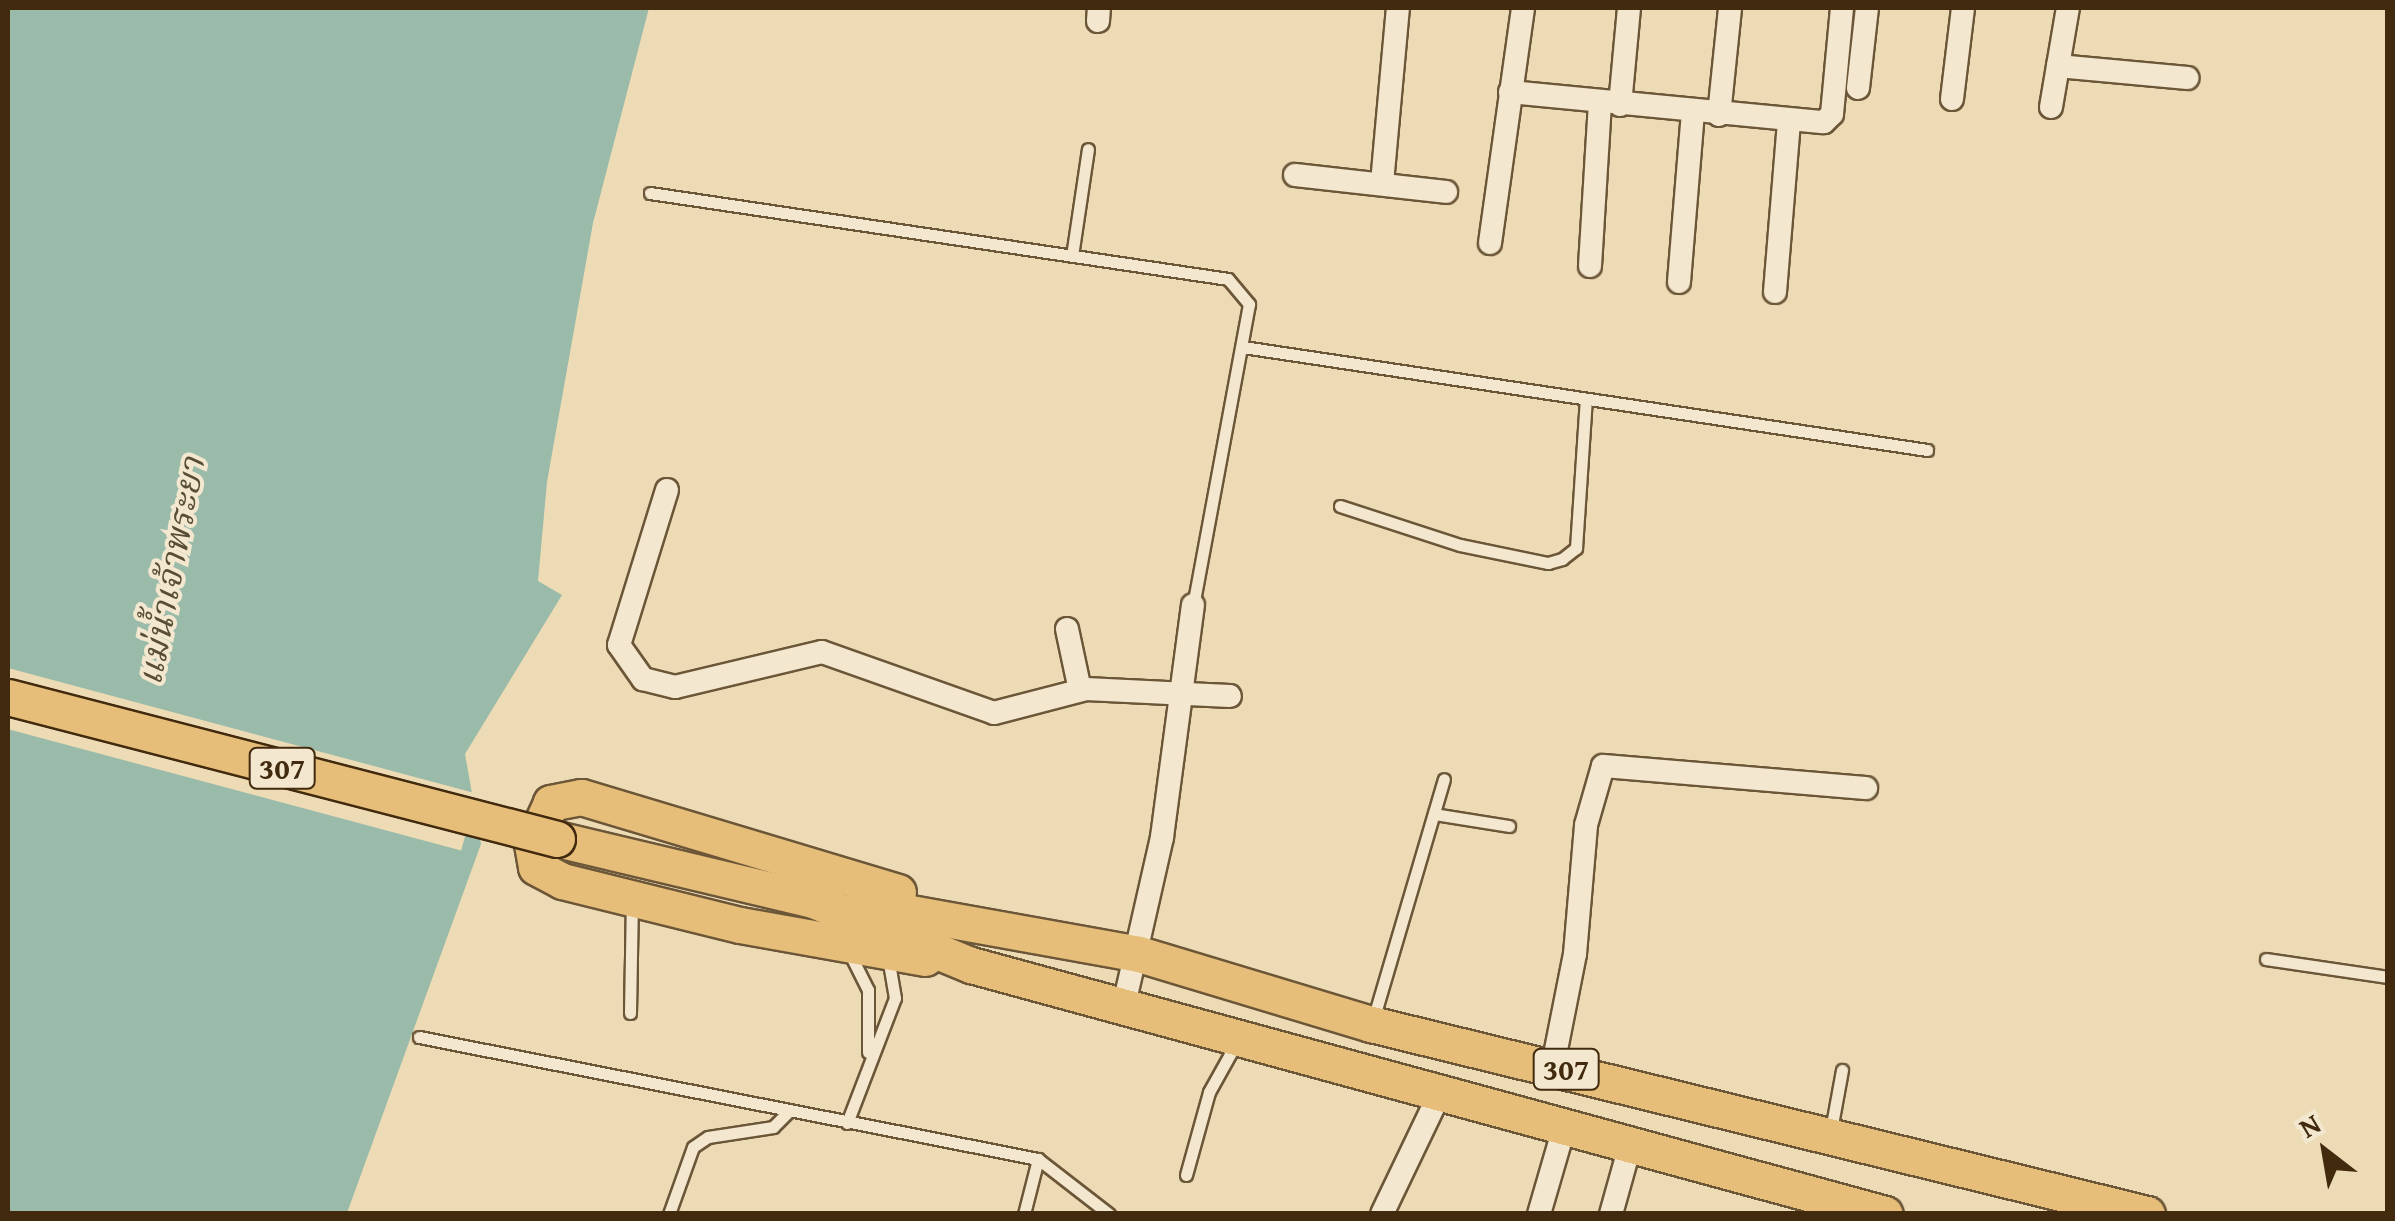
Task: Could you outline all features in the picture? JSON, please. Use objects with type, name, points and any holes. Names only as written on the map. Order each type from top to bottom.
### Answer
[{"type":"main road","name":"307","points":[[8,697],[558,839],[813,900],[988,923],[1138,954],[1372,1024],[1553,1065],[2147,1214]]},
{"type":"main road","points":[[971,965],[846,946],[562,881],[536,867],[532,844],[551,804],[581,797],[988,923]]},
{"type":"main road","name":"307","points":[[813,900],[971,965],[1630,1146],[1819,1205],[1885,1214]]},
{"type":"street","points":[[1382,183],[1398,8]]},
{"type":"street","points":[[1490,243],[1523,8]]},
{"type":"street","points":[[1590,266],[1610,104],[1629,8]]},
{"type":"street","points":[[1719,115],[1730,8]]},
{"type":"street","points":[[1510,92],[1789,122],[1824,122],[1832,114],[1842,8]]},
{"type":"street","points":[[1858,88],[1867,8]]},
{"type":"street","points":[[1952,99],[1963,8]]},
{"type":"street","points":[[2051,107],[2068,8]]},
{"type":"street","points":[[2058,66],[2187,78]]},
{"type":"street","points":[[1679,282],[1693,112]]},
{"type":"street","points":[[1775,292],[1789,122]]},
{"type":"street","points":[[1295,175],[1446,192]]},
{"type":"street","points":[[668,490],[618,645],[643,678],[674,687],[822,652],[994,713],[1080,690],[1181,690],[1230,696]]},
{"type":"street","points":[[1123,1009],[1138,954],[1194,606]]},
{"type":"street","points":[[1067,629],[1080,690]]},
{"type":"street","points":[[1553,1065],[1575,954],[1586,825],[1604,766],[1866,788]]},
{"type":"street","points":[[1382,1214],[1439,1095]]},
{"type":"street","points":[[1539,1214],[1564,1128]]},
{"type":"street","points":[[1610,1214],[1630,1146]]},
{"type":"lane","points":[[1072,256],[1088,149]]},
{"type":"lane","points":[[650,193],[1228,279],[1249,304],[1194,606]]},
{"type":"lane","points":[[1243,347],[1927,450]]},
{"type":"lane","points":[[1340,506],[1460,544],[1548,563],[1562,559],[1576,548],[1586,399]]},
{"type":"lane","points":[[1372,1024],[1444,778]]},
{"type":"lane","points":[[1434,814],[1509,826]]},
{"type":"lane","points":[[630,1013],[632,898]]},
{"type":"lane","points":[[846,946],[868,990],[868,1056]]},
{"type":"lane","points":[[847,1123],[868,1056],[895,998],[887,953]]},
{"type":"lane","points":[[2266,959],[2388,977]]},
{"type":"lane","points":[[419,1038],[1038,1158],[1109,1214]]},
{"type":"lane","points":[[1186,1175],[1209,1092],[1238,1040]]},
{"type":"lane","points":[[1830,1135],[1842,1070]]},
{"type":"lane","points":[[669,1214],[694,1148],[708,1137],[773,1127],[789,1111]]},
{"type":"lane","points":[[1024,1214],[1038,1158]]},
{"type":"water","name":"แม่น้ำเจ้าพระยา","points":[[8,8],[649,8],[593,223],[547,482],[538,581],[562,595],[465,754],[481,844],[347,1213],[8,1213]]},
{"type":"pier","points":[[8,668],[476,794],[461,851],[8,729]]}]
